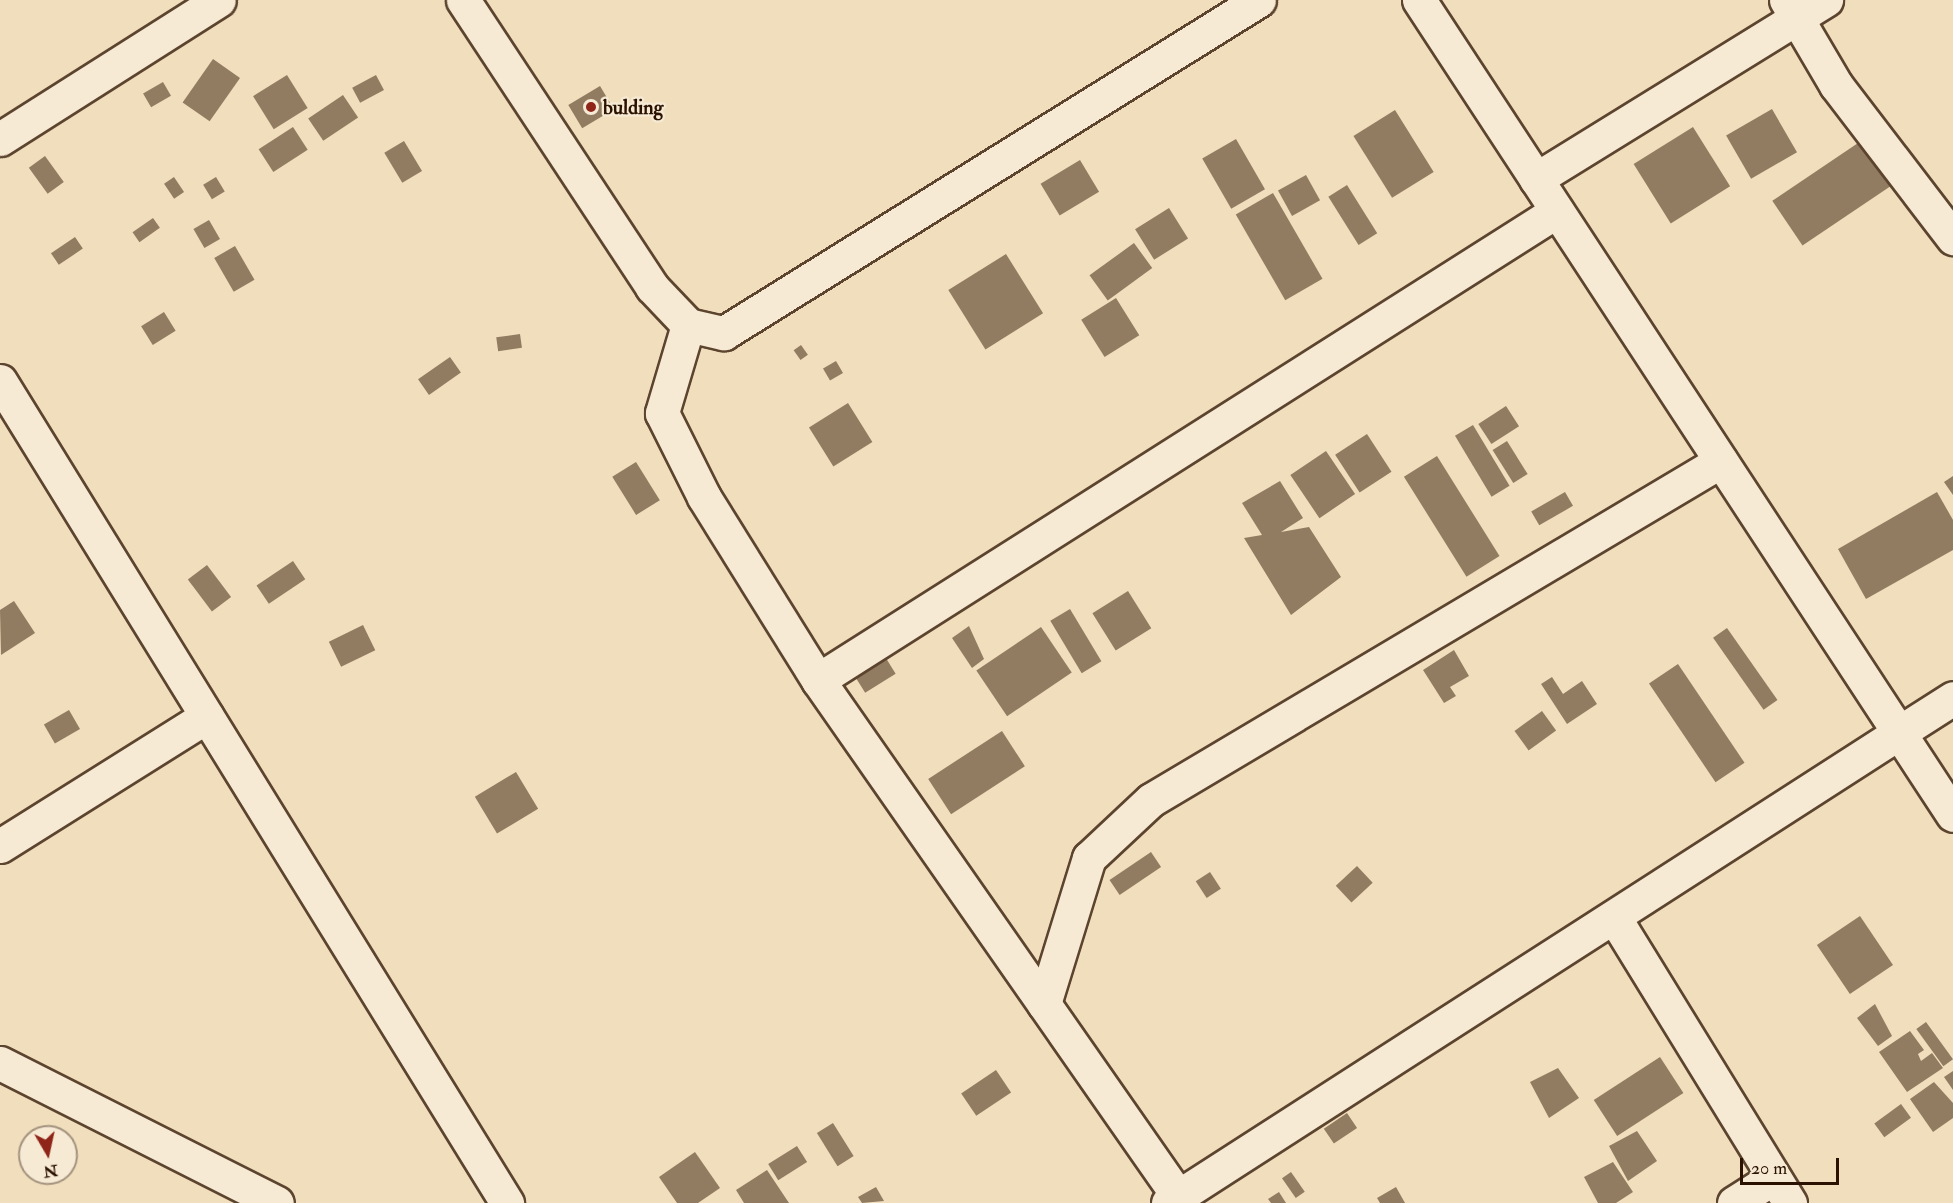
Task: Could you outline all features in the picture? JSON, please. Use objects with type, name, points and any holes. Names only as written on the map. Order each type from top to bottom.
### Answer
[{"type":"street","points":[[0,139],[219,0]]},
{"type":"street","points":[[463,0],[652,287],[688,325],[724,333],[1259,0]]},
{"type":"street","points":[[1419,0],[1953,815]]},
{"type":"street","points":[[1536,179],[1792,9],[1826,0]]},
{"type":"street","points":[[1792,9],[1836,85],[1953,238]]},
{"type":"street","points":[[819,680],[1557,211]]},
{"type":"street","points":[[688,325],[662,413],[704,497],[819,680],[1044,1004],[1173,1199],[1953,698]]},
{"type":"street","points":[[0,381],[507,1203]]},
{"type":"street","points":[[1044,1004],[1089,858],[1151,800],[1721,461]]},
{"type":"street","points":[[0,846],[207,716]]},
{"type":"street","points":[[1614,917],[1781,1190],[1734,1203]]},
{"type":"street","points":[[0,1063],[277,1203]]},
{"type":"building","points":[[213,59],[240,78],[210,121],[183,102]]},
{"type":"building","points":[[287,75],[308,108],[274,129],[253,96]]},
{"type":"building","points":[[376,75],[384,90],[360,103],[352,88]]},
{"type":"building","points":[[163,82],[171,96],[151,107],[143,94]]},
{"type":"building","name":"bulding","points":[[600,86],[614,109],[582,128],[568,105]]},
{"type":"building","points":[[343,95],[358,117],[323,141],[308,118]]},
{"type":"building","points":[[1772,109],[1797,152],[1751,179],[1726,136]]},
{"type":"building","points":[[1395,110],[1434,172],[1392,198],[1353,136]]},
{"type":"building","points":[[293,127],[308,150],[273,172],[259,149]]},
{"type":"building","points":[[1693,127],[1730,186],[1671,223],[1634,164]]},
{"type":"building","points":[[1236,139],[1265,189],[1231,209],[1202,158]]},
{"type":"building","points":[[404,141],[422,171],[402,183],[384,153]]},
{"type":"building","points":[[1861,141],[1891,186],[1802,246],[1772,201]]},
{"type":"building","points":[[45,156],[64,182],[48,194],[29,168]]},
{"type":"building","points":[[1080,160],[1099,192],[1060,215],[1041,184]]},
{"type":"building","points":[[1306,175],[1320,200],[1292,216],[1278,191]]},
{"type":"building","points":[[174,177],[184,192],[174,199],[164,184]]},
{"type":"building","points":[[216,177],[225,192],[212,199],[203,185]]},
{"type":"building","points":[[1347,185],[1377,233],[1359,245],[1328,197]]},
{"type":"building","points":[[1273,193],[1322,279],[1285,300],[1236,214]]},
{"type":"building","points":[[1169,208],[1188,239],[1154,260],[1135,229]]},
{"type":"building","points":[[153,218],[160,228],[139,242],[133,232]]},
{"type":"building","points":[[209,220],[220,239],[204,248],[193,229]]},
{"type":"building","points":[[75,237],[83,249],[59,265],[51,253]]},
{"type":"building","points":[[1134,243],[1152,268],[1108,300],[1090,275]]},
{"type":"building","points":[[235,246],[254,280],[234,292],[214,258]]},
{"type":"building","points":[[1006,254],[1043,313],[985,349],[948,290]]},
{"type":"building","points":[[1116,298],[1139,335],[1105,357],[1081,320]]},
{"type":"building","points":[[164,312],[176,331],[153,345],[141,326]]},
{"type":"building","points":[[520,334],[522,348],[498,351],[496,337]]},
{"type":"building","points":[[801,345],[808,355],[801,360],[794,350]]},
{"type":"building","points":[[450,357],[461,373],[429,395],[418,379]]},
{"type":"building","points":[[836,361],[843,373],[830,381],[823,368]]},
{"type":"building","points":[[848,403],[872,442],[833,466],[809,427]]},
{"type":"building","points":[[1506,406],[1519,426],[1491,444],[1478,424]]},
{"type":"building","points":[[1473,425],[1510,486],[1492,497],[1455,436]]},
{"type":"building","points":[[1367,434],[1392,472],[1360,492],[1335,455]]},
{"type":"building","points":[[1507,441],[1528,474],[1513,483],[1493,450]]},
{"type":"building","points":[[1326,451],[1355,494],[1319,518],[1290,475]]},
{"type":"building","points":[[1437,456],[1500,556],[1466,577],[1404,477]]},
{"type":"building","points":[[636,462],[660,500],[636,515],[612,477]]},
{"type":"building","points":[[1953,476],[1953,495],[1944,482]]},
{"type":"building","points":[[1280,481],[1303,518],[1281,532],[1309,527],[1341,577],[1291,615],[1244,538],[1262,535],[1242,503]]},
{"type":"building","points":[[1565,492],[1573,506],[1539,525],[1531,512]]},
{"type":"building","points":[[1937,492],[1953,520],[1953,550],[1866,599],[1838,549]]},
{"type":"building","points":[[293,561],[305,579],[269,604],[257,586]]},
{"type":"building","points":[[207,565],[231,597],[212,611],[188,579]]},
{"type":"building","points":[[1128,591],[1151,628],[1116,651],[1092,613]]},
{"type":"building","points":[[14,601],[35,633],[1,655],[0,610]]},
{"type":"building","points":[[1070,609],[1101,661],[1082,673],[1050,621]]},
{"type":"building","points":[[363,625],[375,650],[341,667],[329,642]]},
{"type":"building","points":[[969,626],[984,659],[972,668],[952,638]]},
{"type":"building","points":[[1041,627],[1072,673],[1007,716],[976,671]]},
{"type":"building","points":[[1727,628],[1777,700],[1764,710],[1713,638]]},
{"type":"building","points":[[1454,650],[1469,676],[1450,687],[1456,696],[1444,703],[1423,670]]},
{"type":"building","points":[[884,655],[896,674],[865,693],[853,674]]},
{"type":"building","points":[[1678,664],[1745,763],[1716,782],[1649,684]]},
{"type":"building","points":[[1552,677],[1563,694],[1582,681],[1597,704],[1567,724],[1541,684]]},
{"type":"building","points":[[69,710],[80,729],[55,744],[44,724]]},
{"type":"building","points":[[1542,711],[1556,730],[1529,750],[1514,731]]},
{"type":"building","points":[[1002,731],[1025,766],[951,814],[928,779]]},
{"type":"building","points":[[516,772],[538,809],[497,834],[475,797]]},
{"type":"building","points":[[1151,852],[1161,867],[1120,895],[1110,880]]},
{"type":"building","points":[[1357,866],[1373,883],[1351,903],[1336,886]]},
{"type":"building","points":[[1210,872],[1221,889],[1207,898],[1196,881]]},
{"type":"building","points":[[1860,916],[1893,965],[1850,994],[1817,945]]},
{"type":"building","points":[[1875,1004],[1892,1036],[1878,1046],[1857,1018]]},
{"type":"building","points":[[1926,1022],[1953,1059],[1943,1066],[1916,1029]]},
{"type":"building","points":[[1910,1031],[1924,1050],[1918,1054],[1921,1061],[1932,1053],[1943,1068],[1907,1092],[1879,1052]]},
{"type":"building","points":[[1660,1057],[1683,1093],[1617,1136],[1594,1100]]},
{"type":"building","points":[[1558,1068],[1579,1098],[1549,1118],[1530,1082]]},
{"type":"building","points":[[996,1070],[1011,1092],[976,1116],[961,1093]]},
{"type":"building","points":[[1953,1071],[1953,1090],[1944,1077]]},
{"type":"building","points":[[1934,1082],[1953,1103],[1953,1118],[1933,1132],[1910,1099]]},
{"type":"building","points":[[1901,1104],[1911,1118],[1884,1137],[1874,1123]]},
{"type":"building","points":[[1347,1113],[1357,1128],[1334,1144],[1324,1129]]},
{"type":"building","points":[[833,1123],[854,1156],[838,1166],[817,1133]]},
{"type":"building","points":[[1637,1131],[1657,1161],[1628,1181],[1609,1146]]},
{"type":"building","points":[[797,1146],[807,1162],[778,1180],[768,1164]]},
{"type":"building","points":[[695,1152],[720,1188],[698,1203],[677,1203],[659,1177]]},
{"type":"building","points":[[1613,1162],[1633,1192],[1616,1203],[1598,1203],[1584,1177]]},
{"type":"building","points":[[767,1170],[789,1203],[744,1203],[736,1190]]},
{"type":"building","points":[[1291,1172],[1305,1192],[1296,1198],[1282,1178]]},
{"type":"building","points":[[876,1187],[884,1201],[862,1203],[858,1197]]},
{"type":"building","points":[[1396,1187],[1405,1203],[1380,1203],[1377,1198]]},
{"type":"building","points":[[1279,1192],[1286,1203],[1271,1203],[1268,1199]]},
{"type":"place","name":"bulding","points":[[591,107]]}]
